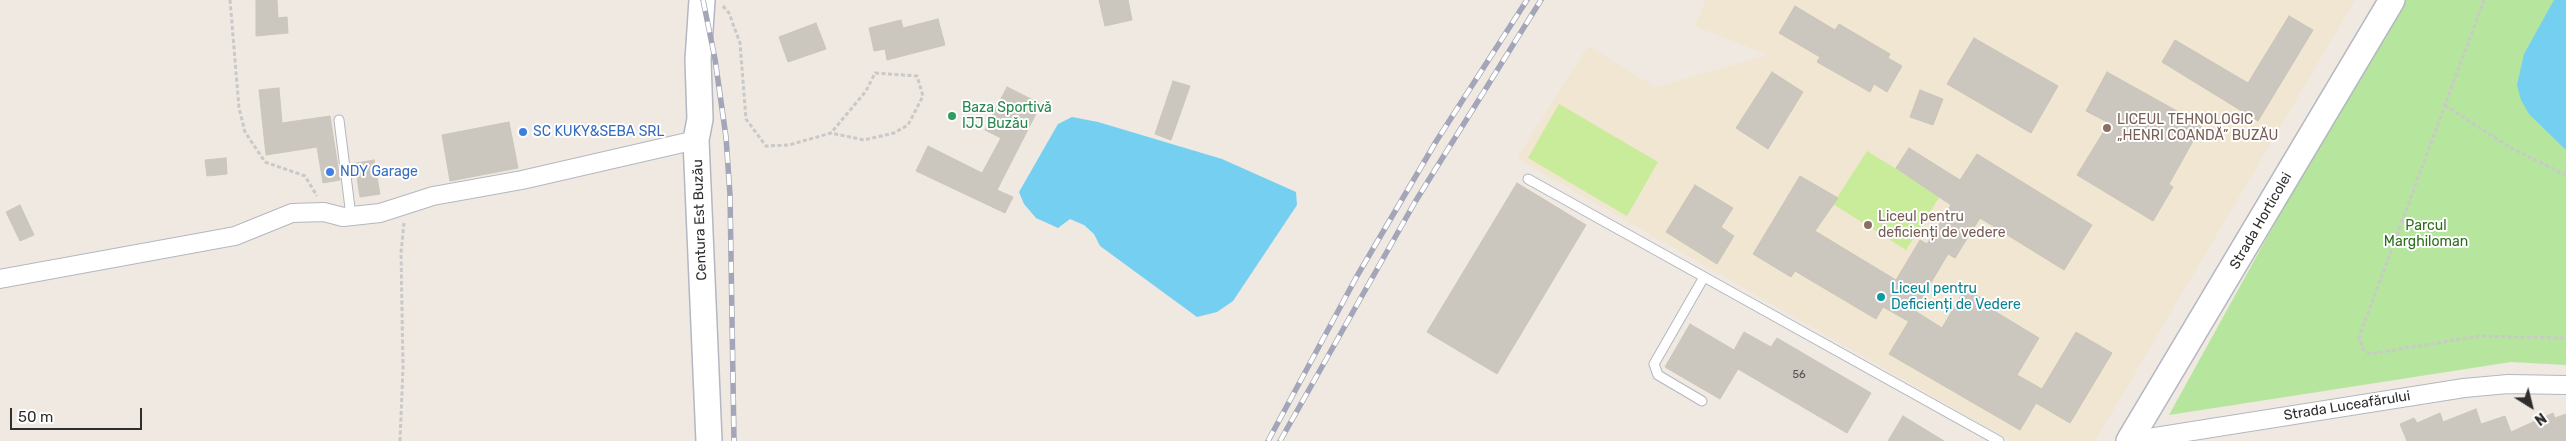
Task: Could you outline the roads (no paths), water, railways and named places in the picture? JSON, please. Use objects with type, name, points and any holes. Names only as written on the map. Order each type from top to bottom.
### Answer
[{"type":"main road","name":"Centura Est Buzău","points":[[702,0],[698,60],[700,119],[696,140],[709,441]]},
{"type":"main road","name":"Strada Horticolei","points":[[2129,441],[2392,0]]},
{"type":"street","points":[[0,279],[235,236],[292,213],[324,212],[343,217],[380,213],[433,196],[522,180],[696,140]]},
{"type":"street","name":"Strada Luceafărului","points":[[2129,441],[2464,388],[2508,384],[2566,384]]},
{"type":"lane","points":[[338,120],[351,216]]},
{"type":"lane","points":[[1528,179],[1999,441]]},
{"type":"lane","points":[[1702,401],[1658,376],[1654,364],[1704,277]]},
{"type":"water","points":[[2554,0],[2566,0],[2566,150],[2529,114],[2521,100],[2517,85],[2524,54]]},
{"type":"water","points":[[1072,117],[1098,122],[1222,159],[1296,192],[1297,205],[1233,301],[1217,312],[1197,317],[1100,246],[1094,234],[1084,225],[1070,219],[1058,228],[1036,218],[1024,204],[1019,192],[1058,124]]},
{"type":"railway","points":[[703,0],[715,59],[726,137],[730,195],[734,441]]},
{"type":"railway","points":[[1268,441],[1357,276],[1437,140],[1527,0]]},
{"type":"railway","points":[[1280,441],[1415,202],[1541,0]]},
{"type":"place","name":"Baza Sportivă IJJ Buzău","points":[[952,116]]},
{"type":"place","name":"LICEUL TEHNOLOGIC „HENRI COANDĂ” BUZĂU","points":[[2107,128]]},
{"type":"place","name":"SC KUKY&SEBA SRL","points":[[523,132]]},
{"type":"place","name":"NDY Garage","points":[[330,172]]},
{"type":"place","name":"Liceul pentru deficienți de vedere","points":[[1868,225]]},
{"type":"place","name":"Liceul pentru Deficienți de Vedere","points":[[1881,297]]},
{"type":"park label","name":"Parcul Marghiloman","points":[[2426,234]]}]
